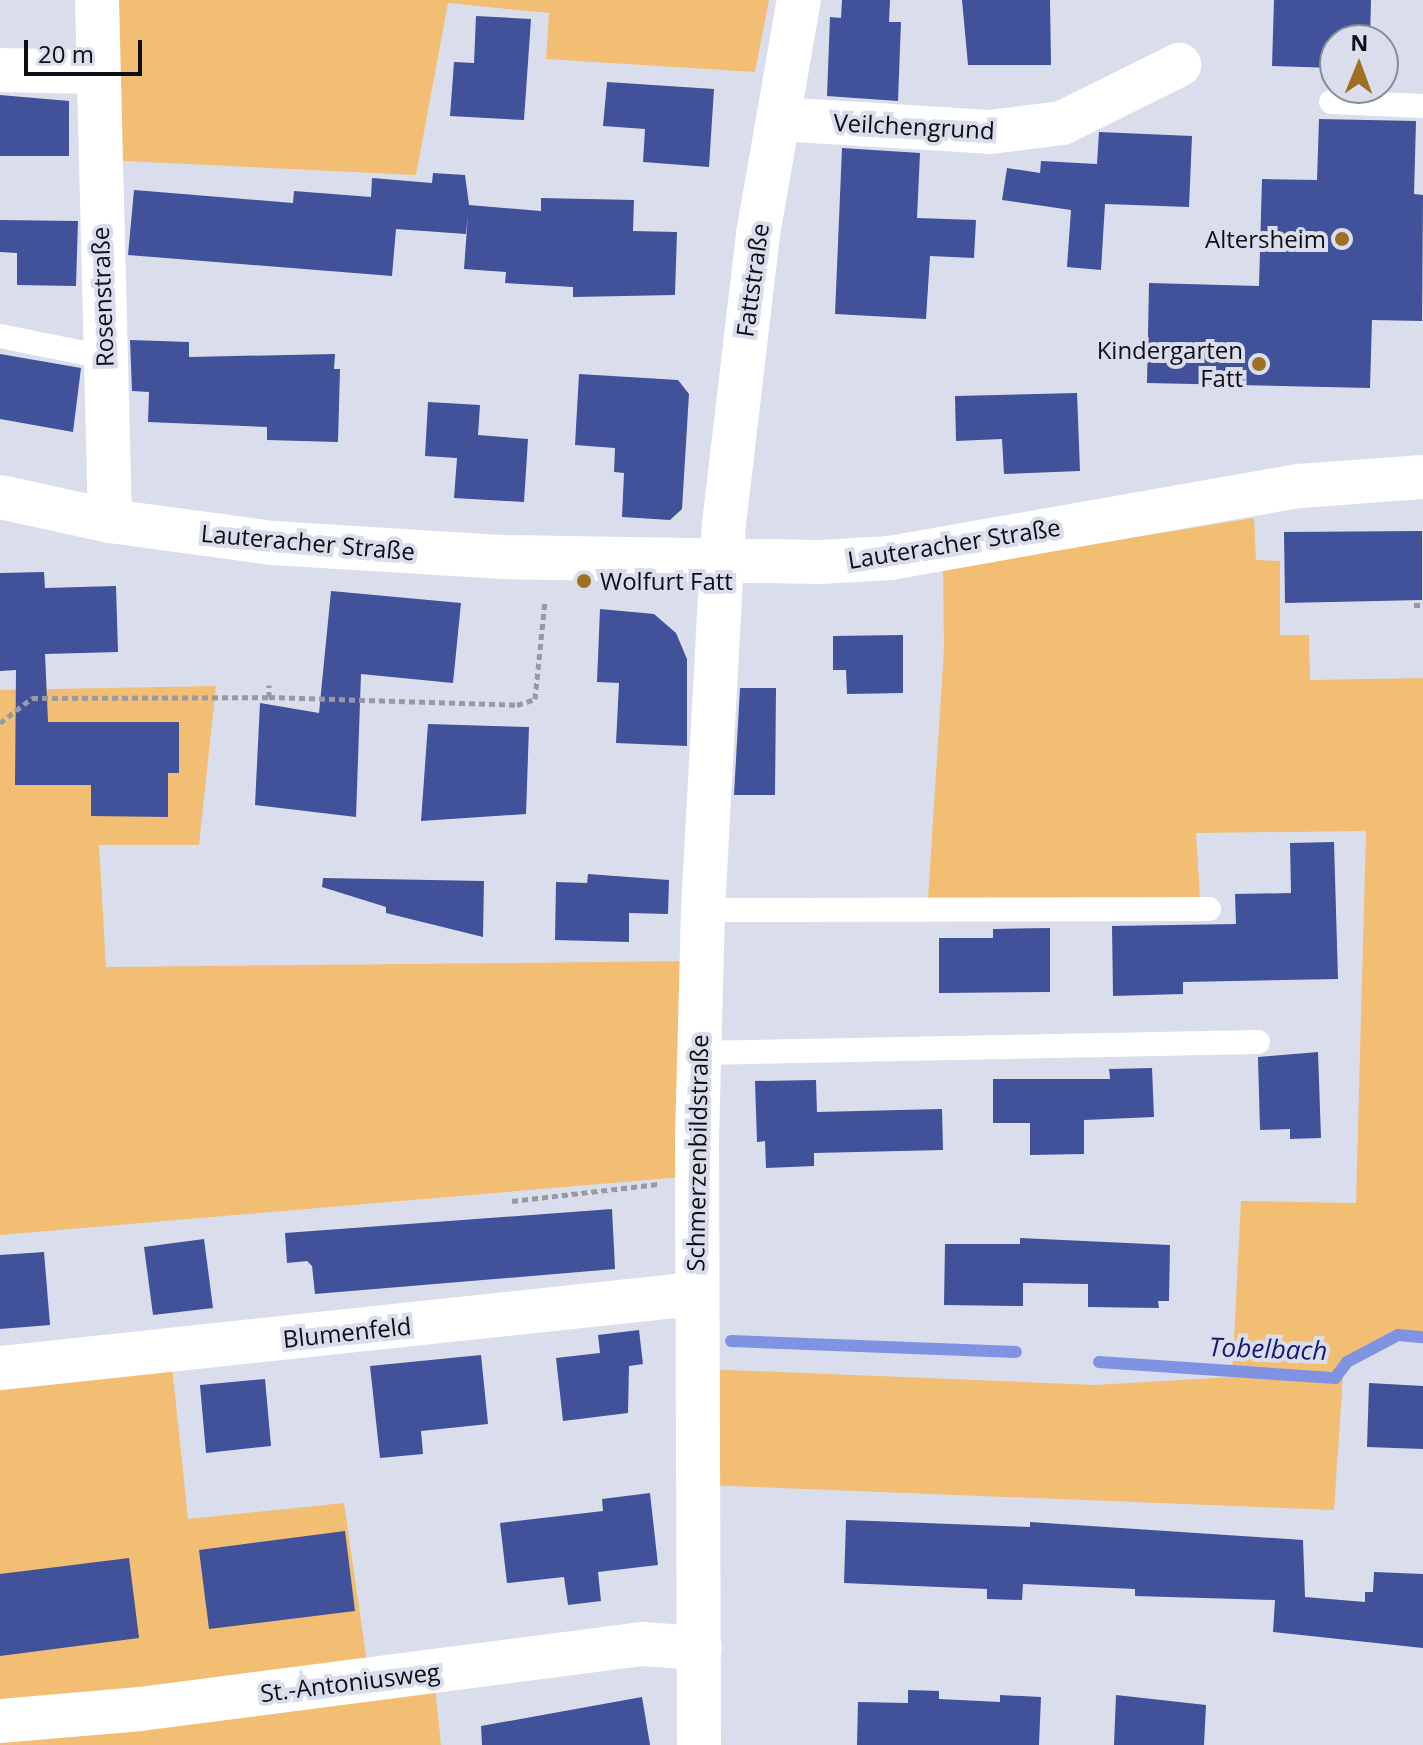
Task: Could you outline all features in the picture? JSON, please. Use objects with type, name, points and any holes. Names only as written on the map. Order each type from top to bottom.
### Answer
[{"type":"street","name":"Rosenstraße","points":[[97,0],[95,72],[110,521]]},
{"type":"street","name":"Fattstraße","points":[[722,563],[744,332],[799,0]]},
{"type":"street","name":"Veilchengrund","points":[[779,119],[990,132],[1062,123],[1179,65]]},
{"type":"street","points":[[0,70],[95,72]]},
{"type":"street","name":"Lauteracher Straße","points":[[2,500],[110,521],[273,543],[548,558],[722,563],[890,558],[1285,488],[1423,477]]},
{"type":"street","name":"Schmerzenbildstraße","points":[[699,1745],[695,1294],[699,1053],[703,910],[722,563]]},
{"type":"street","name":"Blumenfeld","points":[[0,1368],[695,1294]]},
{"type":"street","name":"St.-Antoniusweg","points":[[0,1721],[140,1709],[642,1644],[700,1648]]},
{"type":"lane","points":[[1377,104],[1423,106]]},
{"type":"lane","points":[[0,336],[104,357]]},
{"type":"lane","points":[[703,910],[1209,909]]},
{"type":"lane","points":[[699,1053],[1258,1042]]},
{"type":"path","points":[[0,723],[32,698],[269,697],[517,705],[535,699],[548,558]]},
{"type":"path","points":[[1414,605],[1423,605]]},
{"type":"path","points":[[269,685],[269,697]]},
{"type":"path","points":[[512,1201],[698,1179]]},
{"type":"shaded area","points":[[101,0],[769,0],[755,72],[546,59],[549,13],[448,3],[416,175],[104,160]]},
{"type":"shaded area","points":[[1254,518],[1256,560],[1280,561],[1280,635],[1309,635],[1310,680],[1423,678],[1423,1335],[1397,1334],[1344,1361],[1334,1510],[707,1485],[704,1369],[1095,1385],[1232,1377],[1241,1201],[1356,1203],[1366,831],[1196,833],[1200,898],[928,899],[944,648],[943,568]]},
{"type":"shaded area","points":[[216,686],[199,845],[99,845],[106,967],[698,961],[695,1176],[0,1235],[0,690]]},
{"type":"shaded area","points":[[171,1357],[188,1519],[344,1503],[367,1662],[0,1711],[0,1375]]},
{"type":"shaded area","points":[[435,1686],[441,1745],[0,1745],[0,1739]]},
{"type":"building","points":[[842,0],[890,0],[889,22],[901,22],[898,101],[827,96],[830,17],[841,18]]},
{"type":"building","points":[[962,0],[1050,0],[1051,65],[968,65]]},
{"type":"building","points":[[1274,0],[1371,0],[1370,24],[1319,24],[1319,67],[1272,66]]},
{"type":"building","points":[[476,16],[531,19],[524,120],[450,116],[454,62],[474,63]]},
{"type":"building","points":[[607,82],[714,89],[709,167],[643,162],[645,129],[603,126]]},
{"type":"building","points":[[0,95],[69,101],[69,156],[0,156]]},
{"type":"building","name":"Altersheim","points":[[1319,119],[1416,121],[1414,194],[1423,195],[1422,321],[1372,320],[1370,388],[1147,383],[1149,283],[1259,286],[1262,179],[1317,180]]},
{"type":"building","points":[[1099,132],[1192,136],[1189,207],[1105,204],[1101,270],[1067,267],[1071,210],[1002,200],[1007,168],[1040,173],[1041,161],[1097,164]]},
{"type":"building","points":[[842,148],[920,153],[917,218],[976,220],[974,258],[930,256],[926,319],[835,314]]},
{"type":"building","points":[[433,173],[465,175],[469,205],[541,211],[541,198],[634,200],[633,231],[677,232],[675,295],[573,297],[573,287],[505,283],[506,272],[464,269],[468,214],[466,234],[396,229],[392,276],[128,255],[134,190],[293,203],[294,191],[371,197],[372,178],[432,183]]},
{"type":"building","points":[[0,220],[78,221],[76,286],[17,285],[17,253],[0,252]]},
{"type":"building","points":[[130,340],[189,342],[189,357],[335,354],[334,369],[340,369],[338,442],[267,440],[267,427],[148,422],[149,392],[132,391]]},
{"type":"building","points":[[0,354],[81,368],[73,432],[0,419]]},
{"type":"building","points":[[579,374],[678,380],[689,394],[682,509],[670,520],[622,517],[624,473],[614,472],[615,448],[575,445]]},
{"type":"building","points":[[1077,393],[1080,471],[1004,474],[1002,439],[956,441],[955,396]]},
{"type":"building","points":[[428,402],[480,405],[478,435],[528,439],[524,502],[454,498],[457,458],[425,456]]},
{"type":"building","points":[[1422,531],[1422,600],[1285,603],[1284,532]]},
{"type":"building","points":[[44,572],[45,588],[116,586],[118,652],[45,654],[48,722],[179,722],[179,773],[168,773],[168,817],[91,816],[91,785],[15,785],[16,670],[0,671],[0,573]]},
{"type":"building","points":[[331,591],[461,603],[453,683],[361,674],[356,817],[255,805],[260,703],[319,713]]},
{"type":"building","points":[[600,609],[654,614],[676,633],[687,659],[687,746],[616,743],[619,683],[597,682]]},
{"type":"building","points":[[903,635],[903,693],[847,694],[846,670],[833,670],[833,636]]},
{"type":"building","points":[[740,688],[776,688],[775,795],[734,795]]},
{"type":"building","points":[[428,724],[529,727],[526,814],[421,821]]},
{"type":"building","points":[[1334,842],[1338,979],[1183,982],[1183,994],[1113,996],[1112,926],[1236,924],[1235,894],[1291,893],[1290,843]]},
{"type":"building","points":[[588,874],[669,880],[668,914],[629,913],[629,942],[555,940],[556,882],[587,883]]},
{"type":"building","points":[[323,878],[484,881],[483,937],[386,913],[386,907],[322,887]]},
{"type":"building","points":[[1050,928],[1050,992],[939,993],[939,938],[993,938],[993,929]]},
{"type":"building","points":[[1318,1052],[1321,1138],[1290,1139],[1290,1129],[1260,1130],[1258,1057]]},
{"type":"building","points":[[1152,1068],[1154,1117],[1084,1120],[1084,1154],[1030,1155],[1030,1123],[993,1123],[993,1079],[1110,1079],[1109,1069]]},
{"type":"building","points":[[816,1080],[817,1112],[942,1109],[943,1150],[814,1153],[814,1166],[766,1168],[765,1141],[757,1142],[755,1081]]},
{"type":"building","points":[[612,1209],[615,1269],[315,1294],[312,1266],[307,1261],[287,1263],[285,1233]]},
{"type":"building","points":[[1020,1238],[1170,1245],[1169,1301],[1158,1301],[1159,1308],[1088,1307],[1088,1284],[1023,1283],[1023,1306],[944,1305],[945,1244],[1020,1244]]},
{"type":"building","points":[[204,1239],[213,1308],[153,1315],[144,1247]]},
{"type":"building","points":[[44,1252],[50,1325],[0,1329],[0,1255]]},
{"type":"building","points":[[639,1330],[643,1364],[629,1366],[628,1413],[563,1421],[556,1358],[600,1353],[598,1335]]},
{"type":"building","points":[[481,1355],[488,1424],[421,1431],[423,1454],[380,1458],[370,1366]]},
{"type":"building","points":[[265,1379],[271,1446],[206,1453],[200,1385]]},
{"type":"building","points":[[1369,1383],[1423,1386],[1423,1449],[1367,1447]]},
{"type":"building","points":[[650,1493],[658,1565],[598,1572],[601,1601],[568,1605],[564,1577],[507,1583],[500,1523],[603,1511],[602,1499]]},
{"type":"building","points":[[846,1520],[1030,1527],[1030,1522],[1303,1540],[1305,1597],[1365,1602],[1365,1592],[1373,1592],[1374,1572],[1423,1574],[1423,1648],[1273,1632],[1275,1600],[1135,1596],[1135,1589],[1023,1584],[1022,1600],[987,1599],[987,1589],[844,1583]]},
{"type":"building","points":[[345,1531],[355,1611],[209,1629],[199,1550]]},
{"type":"building","points":[[129,1558],[139,1638],[0,1656],[0,1574]]},
{"type":"building","points":[[908,1690],[939,1691],[939,1699],[1000,1702],[1000,1695],[1041,1697],[1039,1745],[857,1745],[858,1702],[908,1703]]},
{"type":"building","points":[[1116,1695],[1206,1705],[1204,1745],[1114,1745]]},
{"type":"building","points":[[642,1697],[650,1745],[482,1745],[481,1726]]},
{"type":"waterway","name":"Tobelbach","points":[[1099,1362],[1335,1378],[1347,1362],[1398,1335],[1423,1337]]},
{"type":"waterway","points":[[731,1341],[1016,1352]]},
{"type":"place","name":"Altersheim","points":[[1342,239]]},
{"type":"place","name":"Kindergarten Fatt","points":[[1259,364]]},
{"type":"place","name":"Wolfurt Fatt","points":[[584,581]]}]
